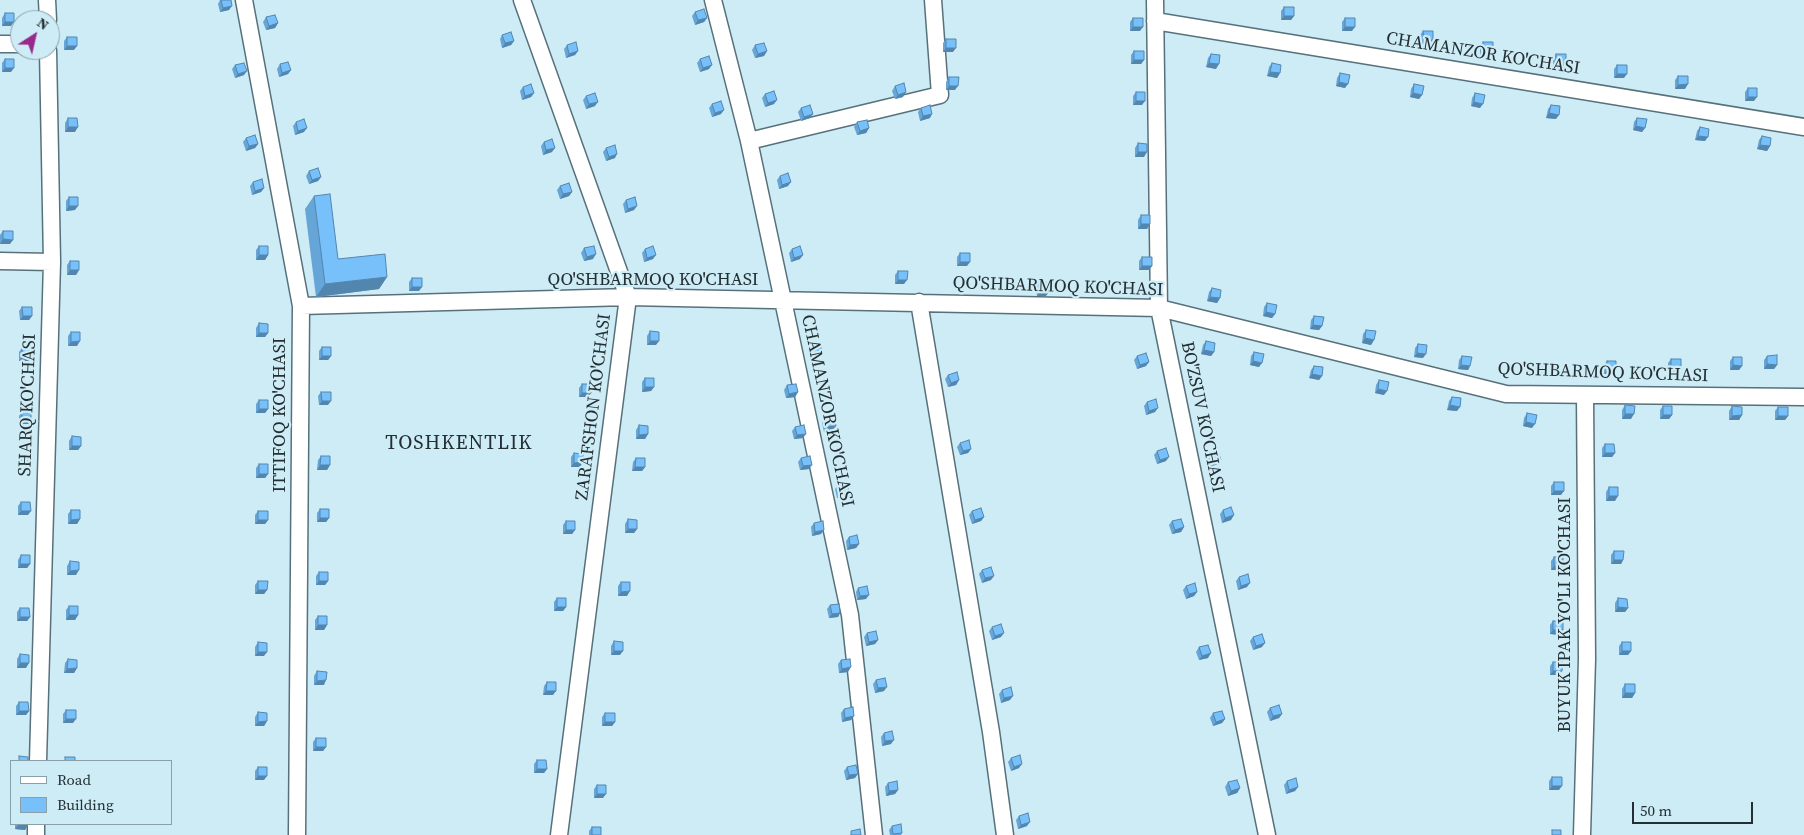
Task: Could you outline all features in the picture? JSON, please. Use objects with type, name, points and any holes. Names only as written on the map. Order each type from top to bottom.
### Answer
[{"type":"street","name":"ITTIFOQ KO'CHASI","points":[[244,0],[301,306],[297,835]]},
{"type":"street","name":"ZARAFSHON KO'CHASI","points":[[522,0],[628,297],[559,835]]},
{"type":"street","name":"CHAMANZOR KO'CHASI","points":[[713,0],[749,141],[850,615],[874,835]]},
{"type":"street","points":[[749,141],[940,95],[933,0]]},
{"type":"street","name":"BO'ZSUV KO'CHASI","points":[[1155,0],[1159,308],[1268,835]]},
{"type":"street","name":"CHAMANZOR KO'CHASI","points":[[1155,21],[1804,127]]},
{"type":"street","name":"SHARQ KO'CHASI","points":[[38,760],[52,262],[48,60]]},
{"type":"street","points":[[0,261],[52,262]]},
{"type":"street","name":"QO'SHBARMOQ KO'CHASI","points":[[301,306],[628,297],[1159,308],[1506,394],[1804,397]]},
{"type":"street","points":[[919,302],[991,732],[1004,835]]},
{"type":"street","name":"BUYUK IPAK YO'LI KO'CHASI","points":[[1582,835],[1587,659],[1585,396]]},
{"type":"building","points":[[221,0],[231,0],[232,6],[223,8]]},
{"type":"building","points":[[1284,7],[1294,7],[1294,16],[1284,16]]},
{"type":"building","points":[[704,9],[707,18],[698,20],[695,12]]},
{"type":"building","points":[[5,13],[10,13],[10,22],[5,22]]},
{"type":"building","points":[[275,15],[278,23],[269,26],[266,17]]},
{"type":"building","points":[[1133,18],[1143,18],[1143,27],[1133,27]]},
{"type":"building","points":[[1345,18],[1355,18],[1355,27],[1345,27]]},
{"type":"building","points":[[1423,31],[1433,31],[1433,40],[1424,40]]},
{"type":"building","points":[[511,32],[514,41],[505,43],[502,35]]},
{"type":"building","points":[[67,37],[77,37],[77,46],[67,46]]},
{"type":"building","points":[[946,39],[956,39],[956,48],[946,48]]},
{"type":"building","points":[[576,42],[578,51],[569,54],[567,45]]},
{"type":"building","points":[[1483,42],[1493,42],[1493,51],[1483,51]]},
{"type":"building","points":[[764,43],[767,51],[758,54],[755,45]]},
{"type":"building","points":[[1134,51],[1144,51],[1144,60],[1134,60]]},
{"type":"building","points":[[1211,54],[1220,55],[1219,64],[1209,63]]},
{"type":"building","points":[[1556,54],[1566,54],[1566,63],[1556,63]]},
{"type":"building","points":[[709,56],[712,65],[703,68],[700,59]]},
{"type":"building","points":[[5,59],[14,60],[14,68],[5,68]]},
{"type":"building","points":[[288,62],[291,70],[282,73],[280,64]]},
{"type":"building","points":[[244,63],[247,71],[238,74],[235,65]]},
{"type":"building","points":[[1272,63],[1281,65],[1280,73],[1270,72]]},
{"type":"building","points":[[1617,65],[1627,65],[1627,74],[1617,74]]},
{"type":"building","points":[[1340,73],[1350,75],[1348,84],[1339,82]]},
{"type":"building","points":[[1678,76],[1688,76],[1688,84],[1678,85]]},
{"type":"building","points":[[949,77],[959,77],[958,86],[949,86]]},
{"type":"building","points":[[904,83],[906,92],[898,95],[895,86]]},
{"type":"building","points":[[531,84],[534,93],[525,96],[523,87]]},
{"type":"building","points":[[1414,84],[1424,86],[1422,95],[1413,93]]},
{"type":"building","points":[[1748,88],[1757,88],[1757,97],[1748,97]]},
{"type":"building","points":[[774,91],[777,100],[768,103],[765,94]]},
{"type":"building","points":[[1136,92],[1145,92],[1145,101],[1136,101]]},
{"type":"building","points":[[595,93],[598,102],[589,104],[586,96]]},
{"type":"building","points":[[1475,93],[1485,95],[1483,104],[1474,102]]},
{"type":"building","points":[[721,101],[724,110],[715,113],[712,104]]},
{"type":"building","points":[[810,105],[813,114],[804,117],[801,108]]},
{"type":"building","points":[[930,105],[932,114],[923,116],[921,108]]},
{"type":"building","points":[[1551,105],[1560,106],[1559,115],[1549,113]]},
{"type":"building","points":[[68,118],[77,118],[78,127],[68,127]]},
{"type":"building","points":[[1637,118],[1647,119],[1645,128],[1636,126]]},
{"type":"building","points":[[304,119],[307,128],[298,131],[296,122]]},
{"type":"building","points":[[867,120],[869,128],[860,131],[857,122]]},
{"type":"building","points":[[1700,127],[1709,129],[1708,137],[1698,136]]},
{"type":"building","points":[[255,135],[258,144],[249,146],[246,138]]},
{"type":"building","points":[[1762,136],[1771,138],[1770,146],[1760,145]]},
{"type":"building","points":[[552,139],[555,148],[546,150],[544,142]]},
{"type":"building","points":[[1138,143],[1147,144],[1147,152],[1138,152]]},
{"type":"building","points":[[615,145],[617,154],[609,157],[606,148]]},
{"type":"building","points":[[318,168],[321,177],[312,180],[309,171]]},
{"type":"building","points":[[788,173],[791,182],[782,185],[780,176]]},
{"type":"building","points":[[262,179],[264,188],[255,191],[253,182]]},
{"type":"building","points":[[569,183],[572,192],[563,194],[560,186]]},
{"type":"building","points":[[330,194],[338,259],[385,254],[387,277],[325,284],[314,196]]},
{"type":"building","points":[[69,197],[78,197],[78,206],[69,206]]},
{"type":"building","points":[[635,197],[637,206],[628,209],[626,200]]},
{"type":"building","points":[[1141,215],[1150,215],[1150,224],[1141,224]]},
{"type":"building","points":[[3,231],[13,231],[13,240],[3,239]]},
{"type":"building","points":[[259,246],[268,246],[268,255],[259,255]]},
{"type":"building","points":[[594,246],[596,254],[587,257],[584,248]]},
{"type":"building","points":[[653,246],[656,255],[647,258],[645,249]]},
{"type":"building","points":[[800,246],[803,255],[794,258],[792,249]]},
{"type":"building","points":[[960,253],[970,253],[970,262],[960,262]]},
{"type":"building","points":[[1142,257],[1152,257],[1152,266],[1142,266]]},
{"type":"building","points":[[70,261],[79,261],[79,270],[70,270]]},
{"type":"building","points":[[898,271],[908,271],[907,280],[898,280]]},
{"type":"building","points":[[412,278],[422,278],[422,287],[412,287]]},
{"type":"building","points":[[1039,283],[1049,283],[1049,292],[1040,292]]},
{"type":"building","points":[[1212,288],[1221,290],[1220,298],[1210,297]]},
{"type":"building","points":[[1267,303],[1277,305],[1275,314],[1266,312]]},
{"type":"building","points":[[22,307],[32,307],[32,316],[23,316]]},
{"type":"building","points":[[1314,316],[1324,317],[1322,326],[1313,325]]},
{"type":"building","points":[[259,323],[268,324],[268,333],[259,333]]},
{"type":"building","points":[[1366,330],[1376,331],[1374,340],[1365,338]]},
{"type":"building","points":[[650,331],[659,332],[659,341],[650,341]]},
{"type":"building","points":[[71,332],[80,332],[80,341],[71,342]]},
{"type":"building","points":[[1206,341],[1215,343],[1214,352],[1204,350]]},
{"type":"building","points":[[820,344],[822,352],[813,354],[811,345]]},
{"type":"building","points":[[1418,344],[1427,345],[1426,354],[1417,353]]},
{"type":"building","points":[[322,347],[331,347],[331,356],[322,356]]},
{"type":"building","points":[[22,348],[31,348],[32,357],[22,357]]},
{"type":"building","points":[[1254,352],[1264,354],[1262,363],[1253,361]]},
{"type":"building","points":[[1146,353],[1149,362],[1140,365],[1137,356]]},
{"type":"building","points":[[1777,355],[1777,365],[1767,364],[1767,356]]},
{"type":"building","points":[[1462,356],[1472,357],[1470,366],[1461,365]]},
{"type":"building","points":[[1733,357],[1742,357],[1742,366],[1733,365]]},
{"type":"building","points":[[1671,359],[1681,359],[1681,368],[1671,368]]},
{"type":"building","points":[[1607,361],[1616,361],[1616,370],[1607,370]]},
{"type":"building","points":[[1532,364],[1542,364],[1541,373],[1532,373]]},
{"type":"building","points":[[1314,366],[1323,367],[1322,376],[1312,374]]},
{"type":"building","points":[[957,372],[959,380],[951,383],[948,375]]},
{"type":"building","points":[[645,378],[654,378],[654,387],[645,387]]},
{"type":"building","points":[[1379,380],[1389,382],[1387,391],[1378,389]]},
{"type":"building","points":[[582,384],[591,384],[591,393],[582,393]]},
{"type":"building","points":[[796,384],[798,392],[789,394],[787,385]]},
{"type":"building","points":[[321,392],[331,392],[331,401],[322,401]]},
{"type":"building","points":[[1452,397],[1461,398],[1460,407],[1450,405]]},
{"type":"building","points":[[1156,399],[1158,408],[1149,411],[1147,402]]},
{"type":"building","points":[[259,400],[268,400],[268,409],[259,409]]},
{"type":"building","points":[[1625,405],[1635,406],[1634,414],[1625,414]]},
{"type":"building","points":[[1663,406],[1672,406],[1672,415],[1663,415]]},
{"type":"building","points":[[1732,406],[1742,407],[1742,415],[1732,416]]},
{"type":"building","points":[[1778,407],[1788,407],[1788,416],[1778,416]]},
{"type":"building","points":[[22,411],[31,411],[31,420],[22,420]]},
{"type":"building","points":[[1527,413],[1537,415],[1535,424],[1526,422]]},
{"type":"building","points":[[834,417],[836,426],[827,427],[825,419]]},
{"type":"building","points":[[639,425],[648,426],[648,434],[639,435]]},
{"type":"building","points":[[804,425],[806,434],[797,435],[795,427]]},
{"type":"building","points":[[72,436],[81,437],[81,446],[72,446]]},
{"type":"building","points":[[969,440],[971,449],[963,451],[960,443]]},
{"type":"building","points":[[1605,444],[1614,444],[1615,453],[1605,453]]},
{"type":"building","points":[[1166,448],[1169,457],[1160,460],[1157,451]]},
{"type":"building","points":[[1218,451],[1221,460],[1212,463],[1209,454]]},
{"type":"building","points":[[574,453],[583,454],[583,462],[574,463]]},
{"type":"building","points":[[321,456],[330,456],[330,465],[320,465]]},
{"type":"building","points":[[810,456],[812,465],[803,466],[801,458]]},
{"type":"building","points":[[21,458],[31,458],[31,467],[22,467]]},
{"type":"building","points":[[636,458],[645,458],[645,467],[635,467]]},
{"type":"building","points":[[259,464],[268,464],[268,474],[259,474]]},
{"type":"building","points":[[1554,482],[1564,482],[1564,491],[1554,491]]},
{"type":"building","points":[[847,483],[849,492],[840,494],[838,485]]},
{"type":"building","points":[[1609,487],[1618,487],[1618,496],[1609,496]]},
{"type":"building","points":[[21,502],[30,502],[31,511],[21,511]]},
{"type":"building","points":[[1231,507],[1234,515],[1225,518],[1223,510]]},
{"type":"building","points":[[981,508],[984,517],[975,520],[972,511]]},
{"type":"building","points":[[320,509],[329,509],[329,518],[320,518]]},
{"type":"building","points":[[71,510],[80,510],[80,519],[71,520]]},
{"type":"building","points":[[258,511],[268,511],[268,520],[258,520]]},
{"type":"building","points":[[628,519],[637,520],[637,529],[628,529]]},
{"type":"building","points":[[1181,519],[1184,527],[1175,530],[1172,521]]},
{"type":"building","points":[[566,521],[575,521],[575,530],[566,530]]},
{"type":"building","points":[[823,521],[824,530],[815,532],[814,523]]},
{"type":"building","points":[[857,535],[859,544],[850,545],[849,537]]},
{"type":"building","points":[[1614,551],[1624,551],[1623,560],[1614,560]]},
{"type":"building","points":[[21,555],[30,555],[30,564],[20,564]]},
{"type":"building","points":[[1554,557],[1563,557],[1563,566],[1554,566]]},
{"type":"building","points":[[70,561],[79,562],[79,570],[70,571]]},
{"type":"building","points":[[991,567],[994,576],[985,578],[982,570]]},
{"type":"building","points":[[319,572],[328,572],[328,581],[319,581]]},
{"type":"building","points":[[1248,574],[1250,583],[1241,586],[1239,577]]},
{"type":"building","points":[[258,581],[268,581],[267,590],[258,590]]},
{"type":"building","points":[[621,582],[630,582],[630,591],[621,592]]},
{"type":"building","points":[[1195,583],[1197,592],[1189,594],[1186,586]]},
{"type":"building","points":[[867,586],[869,595],[860,596],[858,588]]},
{"type":"building","points":[[557,598],[566,598],[566,607],[557,607]]},
{"type":"building","points":[[1618,598],[1627,599],[1628,608],[1618,607]]},
{"type":"building","points":[[839,604],[840,613],[832,614],[830,605]]},
{"type":"building","points":[[69,606],[78,606],[78,615],[69,615]]},
{"type":"building","points":[[20,608],[29,608],[30,617],[20,617]]},
{"type":"building","points":[[318,616],[327,616],[327,625],[318,625]]},
{"type":"building","points":[[1553,621],[1563,621],[1563,630],[1553,630]]},
{"type":"building","points":[[1001,624],[1004,633],[995,636],[992,627]]},
{"type":"building","points":[[876,631],[878,640],[869,642],[867,633]]},
{"type":"building","points":[[1262,634],[1265,643],[1256,646],[1253,637]]},
{"type":"building","points":[[614,641],[623,642],[623,651],[614,651]]},
{"type":"building","points":[[258,642],[267,643],[267,652],[258,652]]},
{"type":"building","points":[[1622,642],[1631,642],[1631,651],[1622,651]]},
{"type":"building","points":[[1208,645],[1211,653],[1202,656],[1199,647]]},
{"type":"building","points":[[20,654],[29,655],[29,663],[20,663]]},
{"type":"building","points":[[68,659],[77,660],[77,668],[67,669]]},
{"type":"building","points":[[850,659],[851,667],[842,669],[841,660]]},
{"type":"building","points":[[1553,662],[1563,662],[1562,671],[1553,671]]},
{"type":"building","points":[[317,671],[327,672],[326,680],[317,681]]},
{"type":"building","points":[[885,678],[887,687],[878,688],[876,680]]},
{"type":"building","points":[[547,682],[556,682],[556,691],[546,691]]},
{"type":"building","points":[[1625,684],[1635,684],[1635,693],[1625,693]]},
{"type":"building","points":[[1011,687],[1013,696],[1004,698],[1002,690]]},
{"type":"building","points":[[19,702],[28,702],[29,711],[19,711]]},
{"type":"building","points":[[1279,705],[1282,714],[1273,716],[1270,708]]},
{"type":"building","points":[[853,707],[854,716],[845,718],[844,709]]},
{"type":"building","points":[[66,710],[76,710],[76,719],[66,719]]},
{"type":"building","points":[[1222,711],[1225,719],[1216,722],[1213,713]]},
{"type":"building","points":[[258,712],[267,713],[267,721],[258,722]]},
{"type":"building","points":[[605,713],[615,713],[615,722],[605,722]]},
{"type":"building","points":[[892,731],[894,740],[885,741],[884,733]]},
{"type":"building","points":[[316,738],[326,738],[326,747],[316,747]]},
{"type":"building","points":[[1020,755],[1022,764],[1014,767],[1011,758]]},
{"type":"building","points":[[19,756],[28,757],[28,760],[19,760]]},
{"type":"building","points":[[65,757],[75,757],[75,760],[65,760]]},
{"type":"building","points":[[537,760],[546,760],[547,769],[537,769]]},
{"type":"building","points":[[856,765],[858,774],[849,775],[847,767]]},
{"type":"building","points":[[258,767],[267,767],[267,776],[258,776]]},
{"type":"building","points":[[1552,777],[1562,777],[1562,786],[1552,786]]},
{"type":"building","points":[[1296,778],[1298,787],[1289,790],[1287,781]]},
{"type":"building","points":[[1237,780],[1240,788],[1231,791],[1228,782]]},
{"type":"building","points":[[897,781],[898,790],[889,791],[888,783]]},
{"type":"building","points":[[597,785],[606,785],[606,794],[597,794]]},
{"type":"building","points":[[1028,813],[1030,822],[1021,825],[1019,816]]},
{"type":"building","points":[[901,824],[902,833],[893,834],[892,826]]},
{"type":"building","points":[[592,827],[601,827],[601,835],[592,835]]},
{"type":"building","points":[[860,829],[861,835],[851,835],[851,831]]},
{"type":"building","points":[[1552,830],[1561,830],[1561,835],[1552,835]]},
{"type":"district","name":"TOSHKENTLIK","points":[[459,444]]}]
